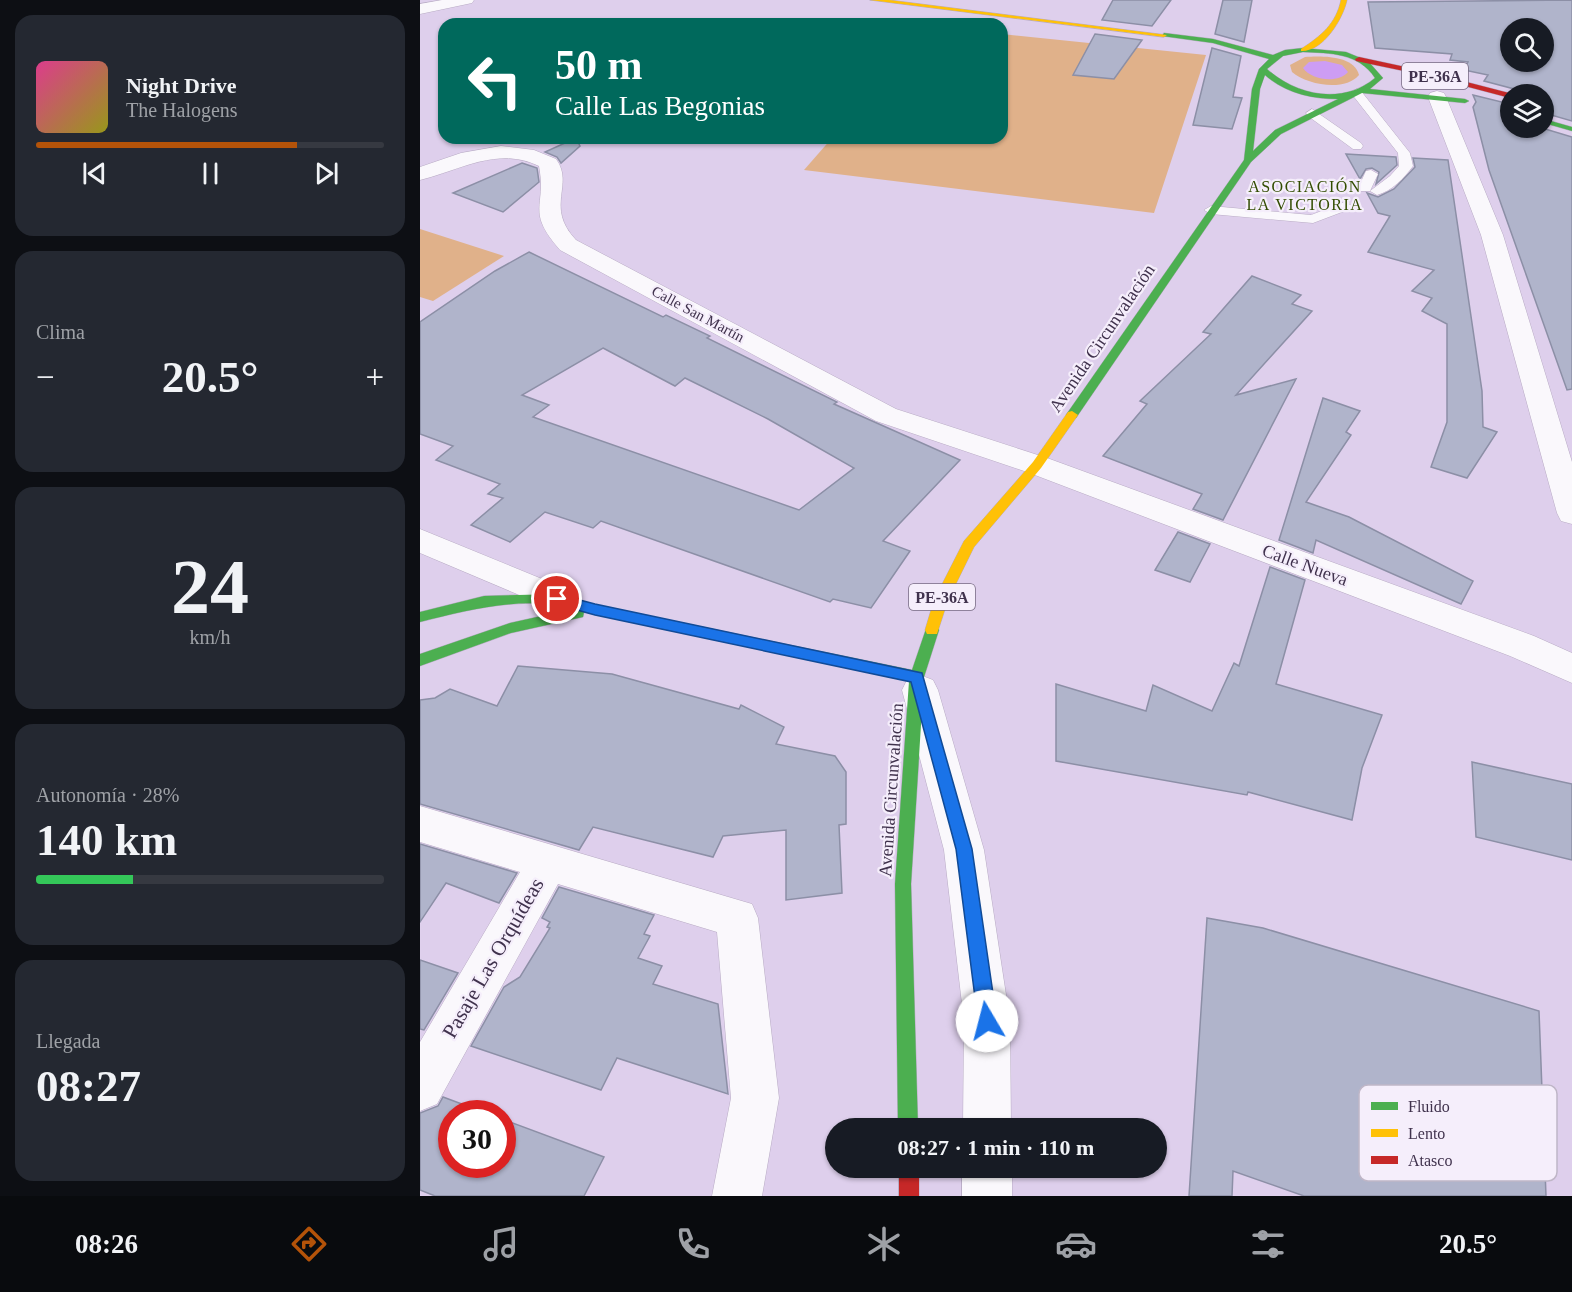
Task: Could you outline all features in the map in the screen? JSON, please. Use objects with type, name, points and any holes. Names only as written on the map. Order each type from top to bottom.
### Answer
[{"type":"main road","points":[[873,0],[1213,41],[1267,63],[1299,50],[1330,32],[1340,18],[1344,0]]},
{"type":"main road","points":[[944,0],[1223,30]]},
{"type":"main road","points":[[1267,63],[1272,80],[1293,90],[1322,95],[1358,93],[1372,88],[1379,78],[1374,68],[1353,57],[1330,32]]},
{"type":"main road","points":[[1270,40],[1299,50],[1353,57]]},
{"type":"main road","name":"PE-36A","points":[[1353,57],[1500,93]]},
{"type":"main road","points":[[1248,160],[1256,89],[1267,63]]},
{"type":"main road","name":"PE-36A","points":[[1358,93],[1437,97],[1500,108]]},
{"type":"main road","name":"Avenida Circunvalación","points":[[908,1118],[903,884],[917,677],[941,600],[969,544],[1037,465],[1211,210],[1248,160],[1278,132],[1312,113],[1358,93]]},
{"type":"main road","points":[[1554,124],[1572,129]]},
{"type":"main road","points":[[420,617],[484,601],[557,599],[595,610],[917,677]]},
{"type":"main road","points":[[420,660],[510,628],[595,610]]},
{"type":"main road","points":[[909,1178],[909,1196]]},
{"type":"street","points":[[420,9],[466,0]]},
{"type":"street","points":[[1437,97],[1492,235],[1572,513]]},
{"type":"street","name":"Calle San Martín","points":[[420,174],[466,157],[491,153],[519,152],[538,156],[549,163],[552,174],[548,219],[556,234],[568,245],[886,415],[1037,465]]},
{"type":"street","name":"Calle Nueva","points":[[1037,465],[1511,642],[1572,669]]},
{"type":"street","points":[[420,540],[557,599]]},
{"type":"street","points":[[917,677],[964,849],[987,1021],[987,1118]]},
{"type":"street","points":[[420,824],[737,918],[755,1098],[737,1196]]},
{"type":"street","name":"Pasaje Las Orquídeas","points":[[420,1087],[549,861]]},
{"type":"street","points":[[987,1178],[987,1196]]},
{"type":"lane","points":[[1358,93],[1404,153],[1406,166],[1395,179],[1371,189],[1371,174]]},
{"type":"lane","points":[[1312,113],[1357,147]]},
{"type":"lane","points":[[1211,210],[1324,219],[1349,207]]},
{"type":"shaded area","points":[[1008,35],[1206,55],[1154,213],[804,170],[827,144],[1008,144]]},
{"type":"shaded area","points":[[1305,57],[1344,60],[1356,68],[1359,75],[1345,84],[1336,85],[1307,80],[1292,72],[1290,65]]},
{"type":"shaded area","points":[[1325,61],[1342,65],[1348,72],[1338,78],[1325,79],[1312,75],[1303,68],[1309,62]]},
{"type":"shaded area","points":[[420,229],[504,256],[433,301],[420,297]]},
{"type":"building","points":[[1113,0],[1171,0],[1152,26],[1102,20]]},
{"type":"building","points":[[1223,0],[1252,0],[1244,42],[1215,34]]},
{"type":"building","points":[[1572,0],[1572,121],[1554,116],[1554,84],[1500,85],[1484,81],[1488,75],[1464,70],[1468,62],[1450,60],[1452,54],[1375,48],[1368,2]]},
{"type":"building","points":[[1095,34],[1142,40],[1114,79],[1073,75]]},
{"type":"building","points":[[1212,48],[1241,56],[1233,97],[1242,98],[1232,129],[1193,125]]},
{"type":"building","points":[[1473,95],[1500,102],[1500,138],[1554,138],[1554,132],[1572,137],[1572,389],[1567,390],[1489,170],[1473,107],[1476,102]]},
{"type":"building","points":[[563,144],[579,144],[580,146],[561,163],[557,157],[545,152]]},
{"type":"building","points":[[1346,154],[1396,157],[1397,165],[1376,184],[1379,172],[1372,168],[1366,169],[1360,179]]},
{"type":"building","points":[[1413,158],[1448,160],[1482,391],[1483,427],[1497,432],[1467,478],[1431,467],[1447,422],[1447,324],[1422,311],[1432,298],[1412,291],[1434,270],[1368,252],[1390,216],[1378,213],[1367,193],[1378,197],[1394,189],[1415,167]]},
{"type":"building","points":[[522,163],[537,168],[539,182],[503,212],[453,193]]},
{"type":"building","points":[[529,252],[663,317],[666,315],[710,336],[707,338],[837,402],[834,404],[960,460],[883,541],[910,551],[871,608],[833,599],[830,602],[601,521],[593,528],[545,512],[510,542],[471,525],[503,498],[488,494],[500,484],[436,460],[453,446],[420,434],[420,322],[495,271]],"holes":[[[603,348],[675,386],[685,378],[768,419],[854,468],[799,510],[533,417],[549,405],[522,395]]]},
{"type":"building","points":[[1252,276],[1301,295],[1292,304],[1312,311],[1236,395],[1296,379],[1223,520],[1193,509],[1202,494],[1103,456],[1147,404],[1140,401],[1211,334],[1203,332]]},
{"type":"building","points":[[1323,398],[1360,411],[1346,432],[1351,435],[1306,502],[1349,517],[1473,581],[1461,604],[1316,540],[1313,553],[1279,540]]},
{"type":"building","points":[[1178,532],[1210,544],[1190,582],[1155,570]]},
{"type":"building","points":[[1270,567],[1305,580],[1276,684],[1382,715],[1362,768],[1352,820],[1248,792],[1247,795],[1056,761],[1056,684],[1146,711],[1153,685],[1212,711],[1234,663],[1239,666]]},
{"type":"building","points":[[518,666],[612,674],[739,709],[741,705],[784,727],[776,744],[835,756],[846,772],[846,824],[839,825],[842,893],[786,900],[786,830],[723,836],[713,857],[593,827],[579,850],[420,804],[420,700],[435,698],[450,689],[497,706]]},
{"type":"building","points":[[1472,762],[1572,784],[1572,860],[1476,837]]},
{"type":"building","points":[[420,844],[517,873],[499,903],[446,883],[420,922]]},
{"type":"building","points":[[559,887],[654,915],[644,934],[650,936],[638,958],[662,966],[653,984],[718,1004],[728,1094],[617,1058],[601,1090],[471,1046],[504,987],[520,977],[550,928],[547,927],[550,922],[542,918]]},
{"type":"building","points":[[1207,918],[1263,928],[1539,1011],[1542,1085],[1359,1085],[1359,1181],[1545,1181],[1546,1196],[1304,1196],[1233,1171],[1232,1196],[1189,1196]]},
{"type":"building","points":[[420,960],[458,973],[424,1030],[420,1029]]},
{"type":"building","points":[[438,1106],[438,1178],[516,1178],[516,1124],[604,1157],[584,1196],[435,1196],[420,1190],[420,1113]]},
{"type":"traffic: fast","points":[[1164,35],[1213,41],[1271,57]]},
{"type":"traffic: fast","points":[[1303,50],[1346,54],[1365,62],[1379,78],[1368,88],[1353,94],[1320,96],[1288,87],[1263,69],[1280,54],[1303,50]]},
{"type":"traffic: fast","points":[[1248,160],[1256,89],[1263,69]]},
{"type":"traffic: fast","points":[[1365,91],[1465,101]]},
{"type":"traffic: fast","points":[[1072,415],[1248,160],[1278,132],[1351,95]]},
{"type":"traffic: fast","points":[[1554,124],[1572,129]]},
{"type":"traffic: fast","points":[[420,617],[484,601],[557,599],[595,610],[917,677]]},
{"type":"traffic: fast","points":[[420,660],[510,628],[578,613]]},
{"type":"traffic: fast","points":[[908,1118],[903,884],[917,677],[932,630]]},
{"type":"traffic: slow","points":[[873,0],[1164,35]]},
{"type":"traffic: slow","points":[[1303,50],[1318,41],[1335,24],[1344,0]]},
{"type":"traffic: slow","points":[[932,630],[941,600],[969,544],[1037,465],[1072,415]]},
{"type":"traffic: jam","points":[[1359,59],[1500,93]]},
{"type":"traffic: jam","points":[[909,1178],[909,1196]]},
{"type":"district","name":"ASOCIACIÓN LA VICTORIA","points":[[1305,195]]},
{"type":"route","points":[[557,599],[595,610],[917,677],[964,849],[987,1021]]}]
